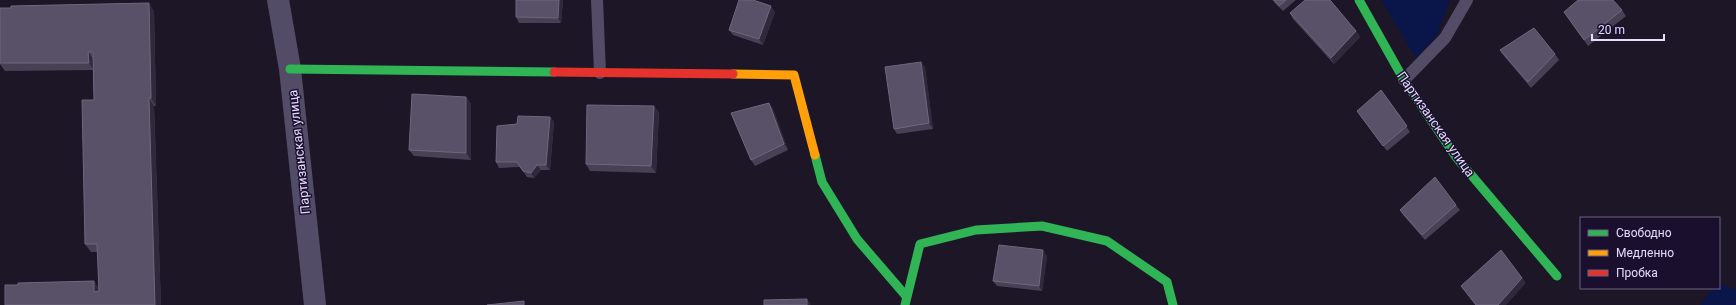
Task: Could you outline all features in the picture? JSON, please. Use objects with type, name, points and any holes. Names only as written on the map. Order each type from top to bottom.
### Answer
[{"type":"street","name":"Партизанская улица","points":[[278,0],[290,70],[315,305]]},
{"type":"street","name":"Партизанская улица","points":[[1358,0],[1404,80],[1456,157],[1557,276]]},
{"type":"street","points":[[290,70],[794,76],[822,182],[857,239],[905,301]]},
{"type":"street","points":[[905,301],[920,244],[976,230],[1042,226],[1107,241],[1167,282],[1173,305]]},
{"type":"lane","points":[[597,0],[600,73]]},
{"type":"lane","points":[[1404,80],[1445,38],[1467,0]]},
{"type":"shaded area","points":[[1381,0],[1450,0],[1436,37],[1416,58]]},
{"type":"shaded area","points":[[1720,283],[1736,290],[1736,305],[1700,305],[1713,289],[1720,289]]},
{"type":"building","points":[[516,0],[559,0],[558,18],[516,17]]},
{"type":"building","points":[[739,0],[753,0],[771,6],[759,39],[729,30]]},
{"type":"building","points":[[1274,0],[1286,0],[1279,6]]},
{"type":"building","points":[[1305,0],[1330,0],[1356,31],[1331,58],[1290,13]]},
{"type":"building","points":[[1578,0],[1613,0],[1622,10],[1584,40],[1564,12]]},
{"type":"building","points":[[149,3],[151,98],[149,98],[155,305],[5,305],[5,285],[18,285],[18,283],[94,281],[94,292],[99,291],[97,244],[85,244],[82,100],[94,100],[93,52],[88,52],[89,63],[0,63],[0,8],[11,8],[11,6]]},
{"type":"building","points":[[1534,28],[1555,54],[1528,82],[1500,50]]},
{"type":"building","points":[[921,62],[929,123],[894,129],[885,67]]},
{"type":"building","points":[[1381,90],[1407,126],[1383,146],[1357,111]]},
{"type":"building","points":[[412,94],[466,97],[466,153],[409,150]]},
{"type":"building","points":[[769,103],[784,144],[751,160],[731,113]]},
{"type":"building","points":[[587,105],[654,106],[651,166],[586,164]]},
{"type":"building","points":[[518,116],[550,117],[546,165],[537,165],[531,173],[523,171],[517,162],[496,162],[497,126],[517,124]]},
{"type":"building","points":[[1435,177],[1456,205],[1422,235],[1400,210]]},
{"type":"building","points":[[999,245],[1043,250],[1039,286],[993,281]]},
{"type":"building","points":[[1501,250],[1522,278],[1498,305],[1476,305],[1461,286]]},
{"type":"building","points":[[807,299],[807,305],[764,305],[764,300]]},
{"type":"building","points":[[524,301],[524,305],[487,305]]},
{"type":"traffic: fast","points":[[1359,0],[1404,80],[1456,157],[1557,276]]},
{"type":"traffic: fast","points":[[290,69],[554,72]]},
{"type":"traffic: fast","points":[[815,155],[822,182],[857,239],[906,296]]},
{"type":"traffic: fast","points":[[905,305],[920,244],[976,230],[1042,226],[1107,241],[1167,282],[1173,305]]},
{"type":"traffic: slow","points":[[733,74],[794,75],[815,155]]},
{"type":"traffic: jam","points":[[554,72],[733,74]]}]
